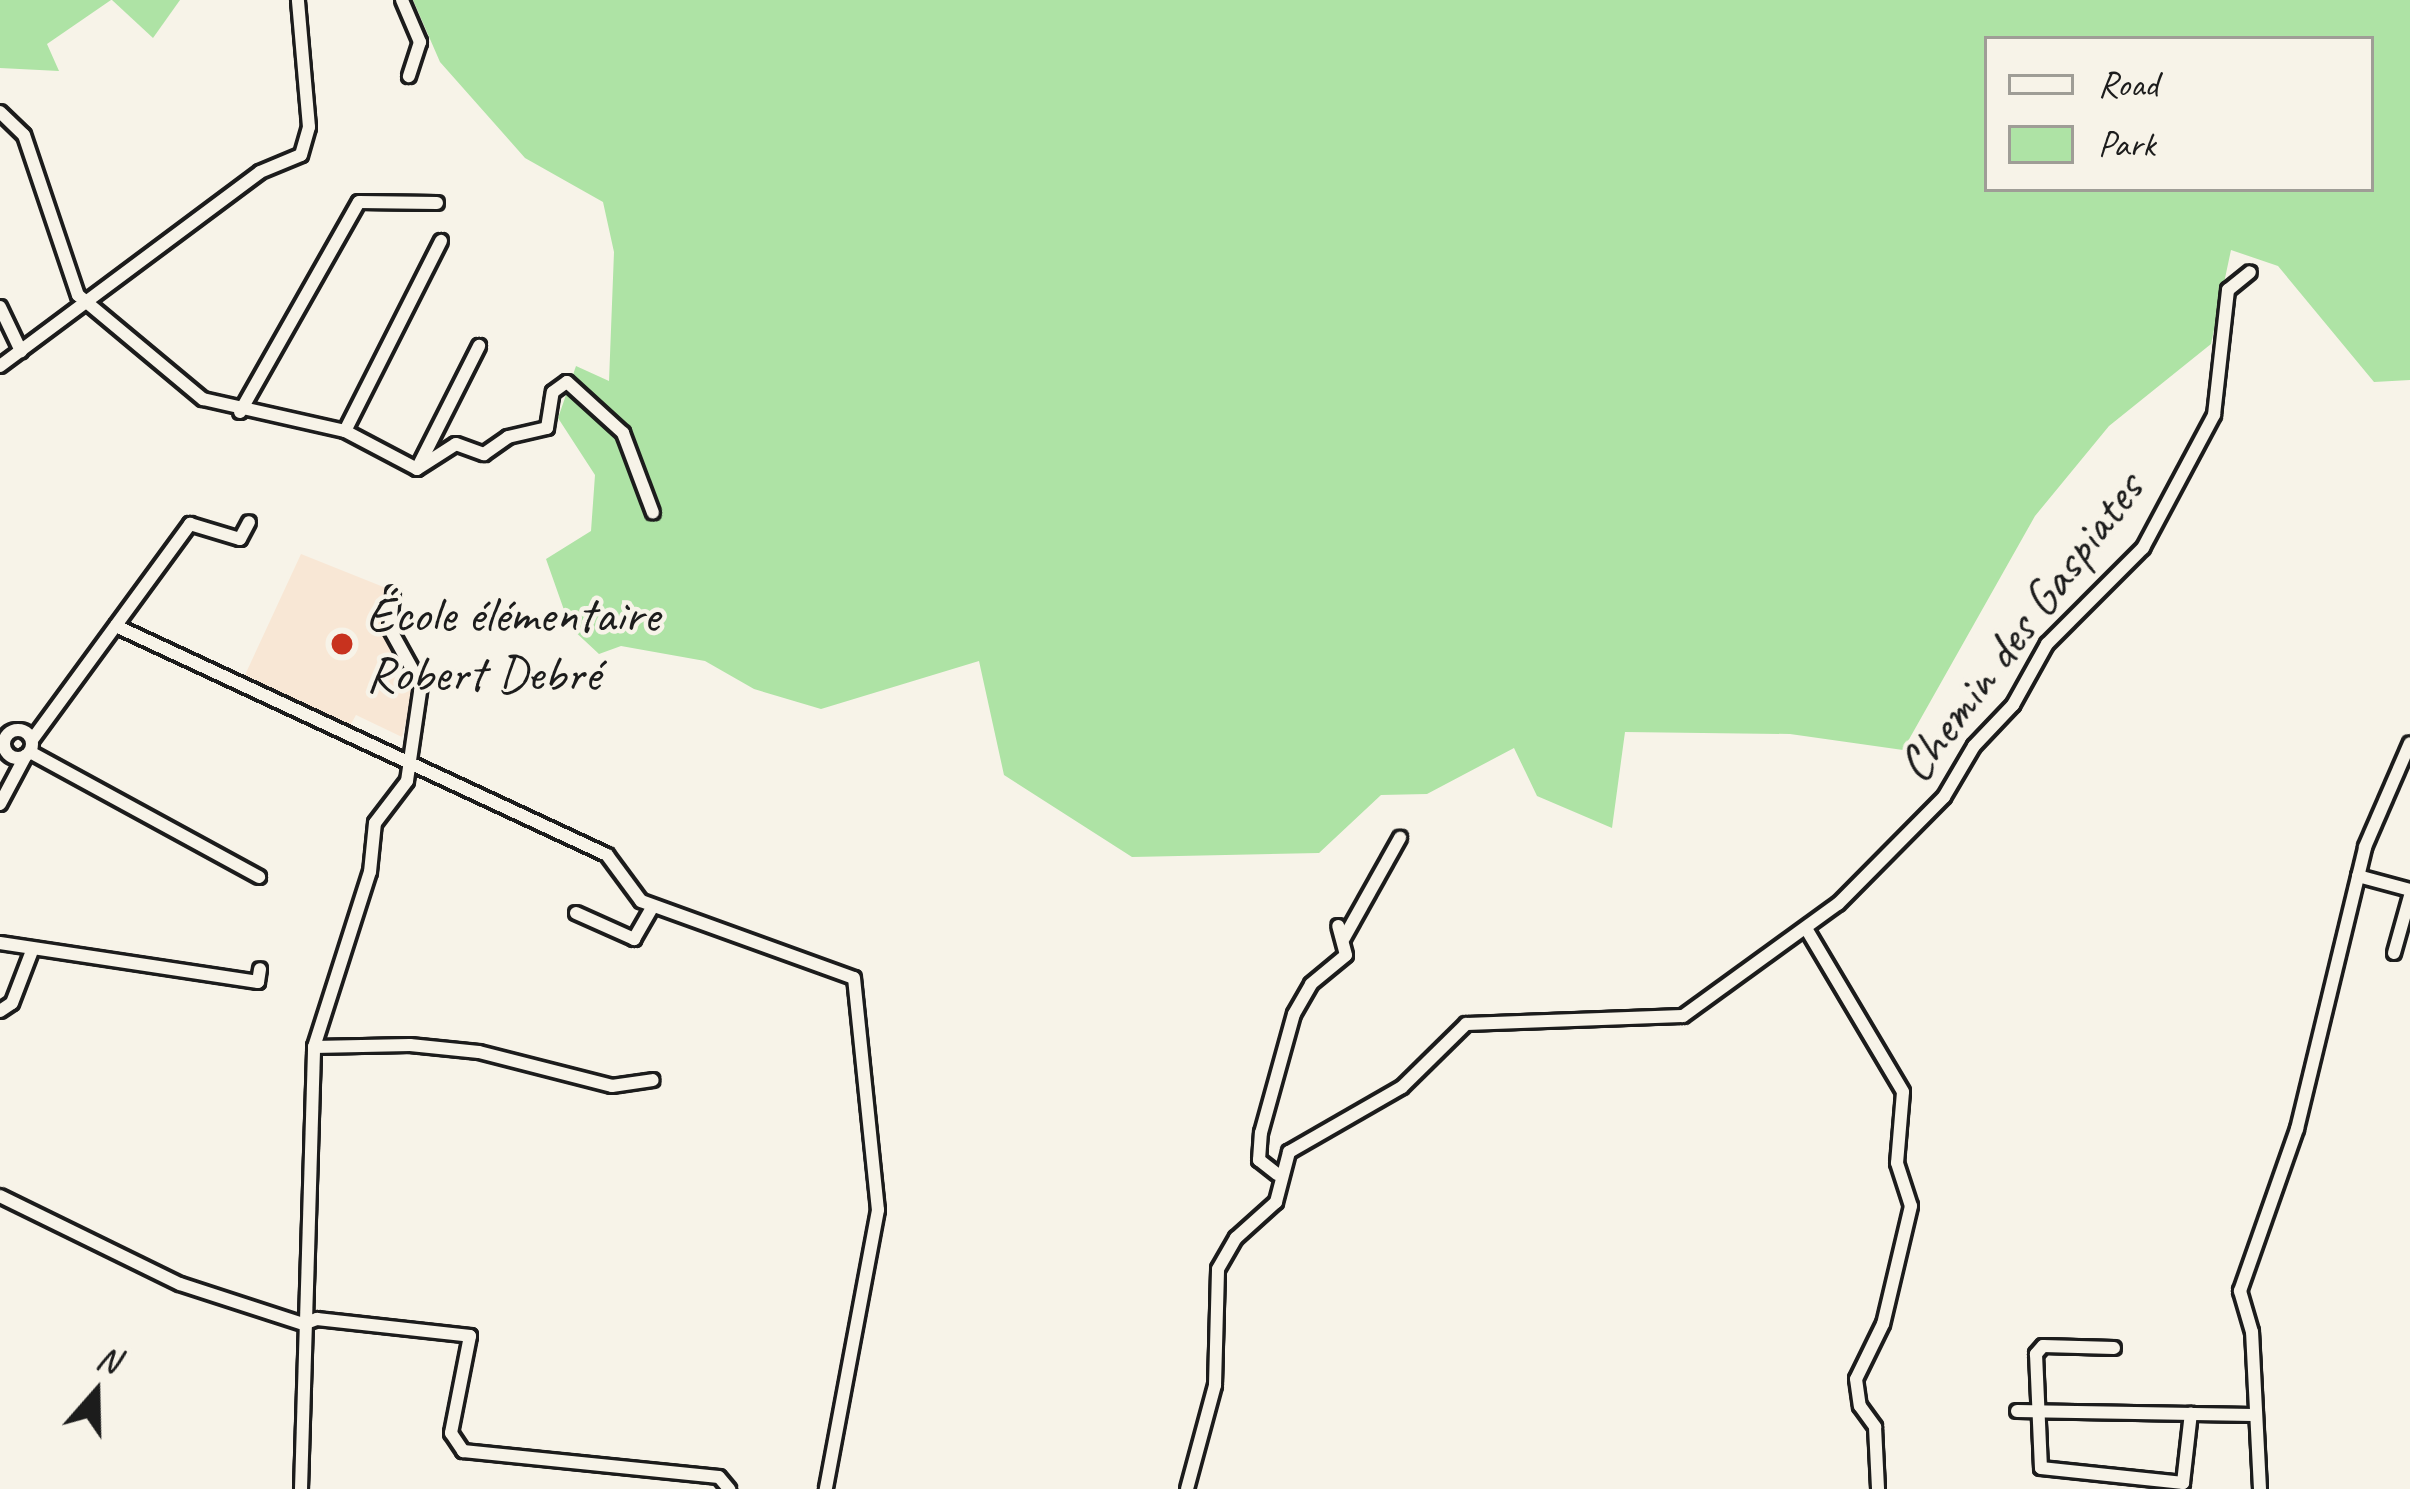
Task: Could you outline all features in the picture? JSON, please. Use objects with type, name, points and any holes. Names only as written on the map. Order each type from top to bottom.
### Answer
[{"type":"street","points":[[0,366],[260,172],[301,155],[309,127],[298,0]]},
{"type":"street","points":[[402,0],[420,42],[409,76]]},
{"type":"street","points":[[0,112],[23,135],[78,296],[203,399],[239,412],[345,431],[417,470]]},
{"type":"street","points":[[239,412],[359,202],[437,203]]},
{"type":"street","points":[[345,431],[441,241]]},
{"type":"street","name":"Chemin des Gaspiates","points":[[1187,1489],[1215,1385],[1218,1269],[1236,1238],[1276,1202],[1277,1174],[1295,1145],[1402,1087],[1466,1024],[1668,1021],[1807,929],[1944,797],[1974,746],[2013,705],[2047,644],[2143,548],[2214,415],[2228,290],[2250,272]]},
{"type":"street","points":[[0,308],[21,351]]},
{"type":"street","points":[[417,470],[479,346]]},
{"type":"street","points":[[417,470],[456,444],[484,454],[508,437],[547,428],[553,392],[567,382],[623,433],[653,513]]},
{"type":"street","points":[[0,804],[28,744],[116,626],[166,549],[193,521],[236,539],[249,522]]},
{"type":"street","points":[[301,1489],[303,1324],[311,1305],[314,1047],[358,917],[375,824],[407,781],[421,685],[390,629],[393,593]]},
{"type":"street","points":[[116,626],[607,855],[632,892],[652,906],[854,978],[878,1210],[826,1489]]},
{"type":"street","points":[[4,730],[260,878]]},
{"type":"street","points":[[4,730],[11,778]]},
{"type":"street","points":[[2260,1489],[2252,1332],[2240,1291],[2296,1129],[2358,876],[2410,742]]},
{"type":"street","points":[[10,754],[28,744]]},
{"type":"street","points":[[1277,1174],[1257,1151],[1288,1033],[1311,984],[1346,955],[1341,932],[1400,838]]},
{"type":"street","points":[[2358,876],[2410,893],[2393,953]]},
{"type":"street","points":[[576,914],[634,939],[652,906]]},
{"type":"street","points":[[1807,929],[1904,1092],[1898,1162],[1911,1206],[1883,1324],[1856,1379],[1860,1406],[1875,1426],[1879,1489]]},
{"type":"street","points":[[0,943],[258,982],[260,969]]},
{"type":"street","points":[[0,1011],[11,1003],[32,951]]},
{"type":"street","points":[[314,1047],[410,1045],[479,1052],[612,1086],[653,1080]]},
{"type":"street","points":[[0,1196],[180,1284],[303,1324],[317,1319],[470,1336],[451,1432],[463,1451],[719,1478],[729,1489]]},
{"type":"street","points":[[2114,1348],[2043,1346],[2036,1354],[2038,1459],[2048,1473],[2175,1484],[2188,1474],[2191,1413]]},
{"type":"street","points":[[2017,1411],[2253,1414]]},
{"type":"shaded area","name":"École élémentaire Robert Debré","points":[[301,554],[391,590],[380,609],[417,680],[402,737],[356,715],[351,724],[326,715],[245,675]]},
{"type":"green space","points":[[0,0],[111,0],[47,44],[59,71],[0,68]]},
{"type":"green space","points":[[112,0],[180,0],[153,38]]},
{"type":"green space","points":[[413,0],[2410,0],[2410,380],[2374,382],[2278,266],[2231,250],[2211,344],[2109,426],[2035,516],[1903,750],[1790,734],[1625,732],[1612,828],[1537,796],[1514,748],[1427,794],[1381,795],[1319,853],[1132,857],[1004,775],[979,661],[821,709],[754,689],[705,661],[621,646],[599,654],[570,627],[546,559],[591,531],[595,475],[558,418],[576,366],[609,381],[614,252],[603,202],[525,158],[440,62]]},
{"type":"place","name":"École élémentaire Robert Debré","points":[[342,644]]}]
